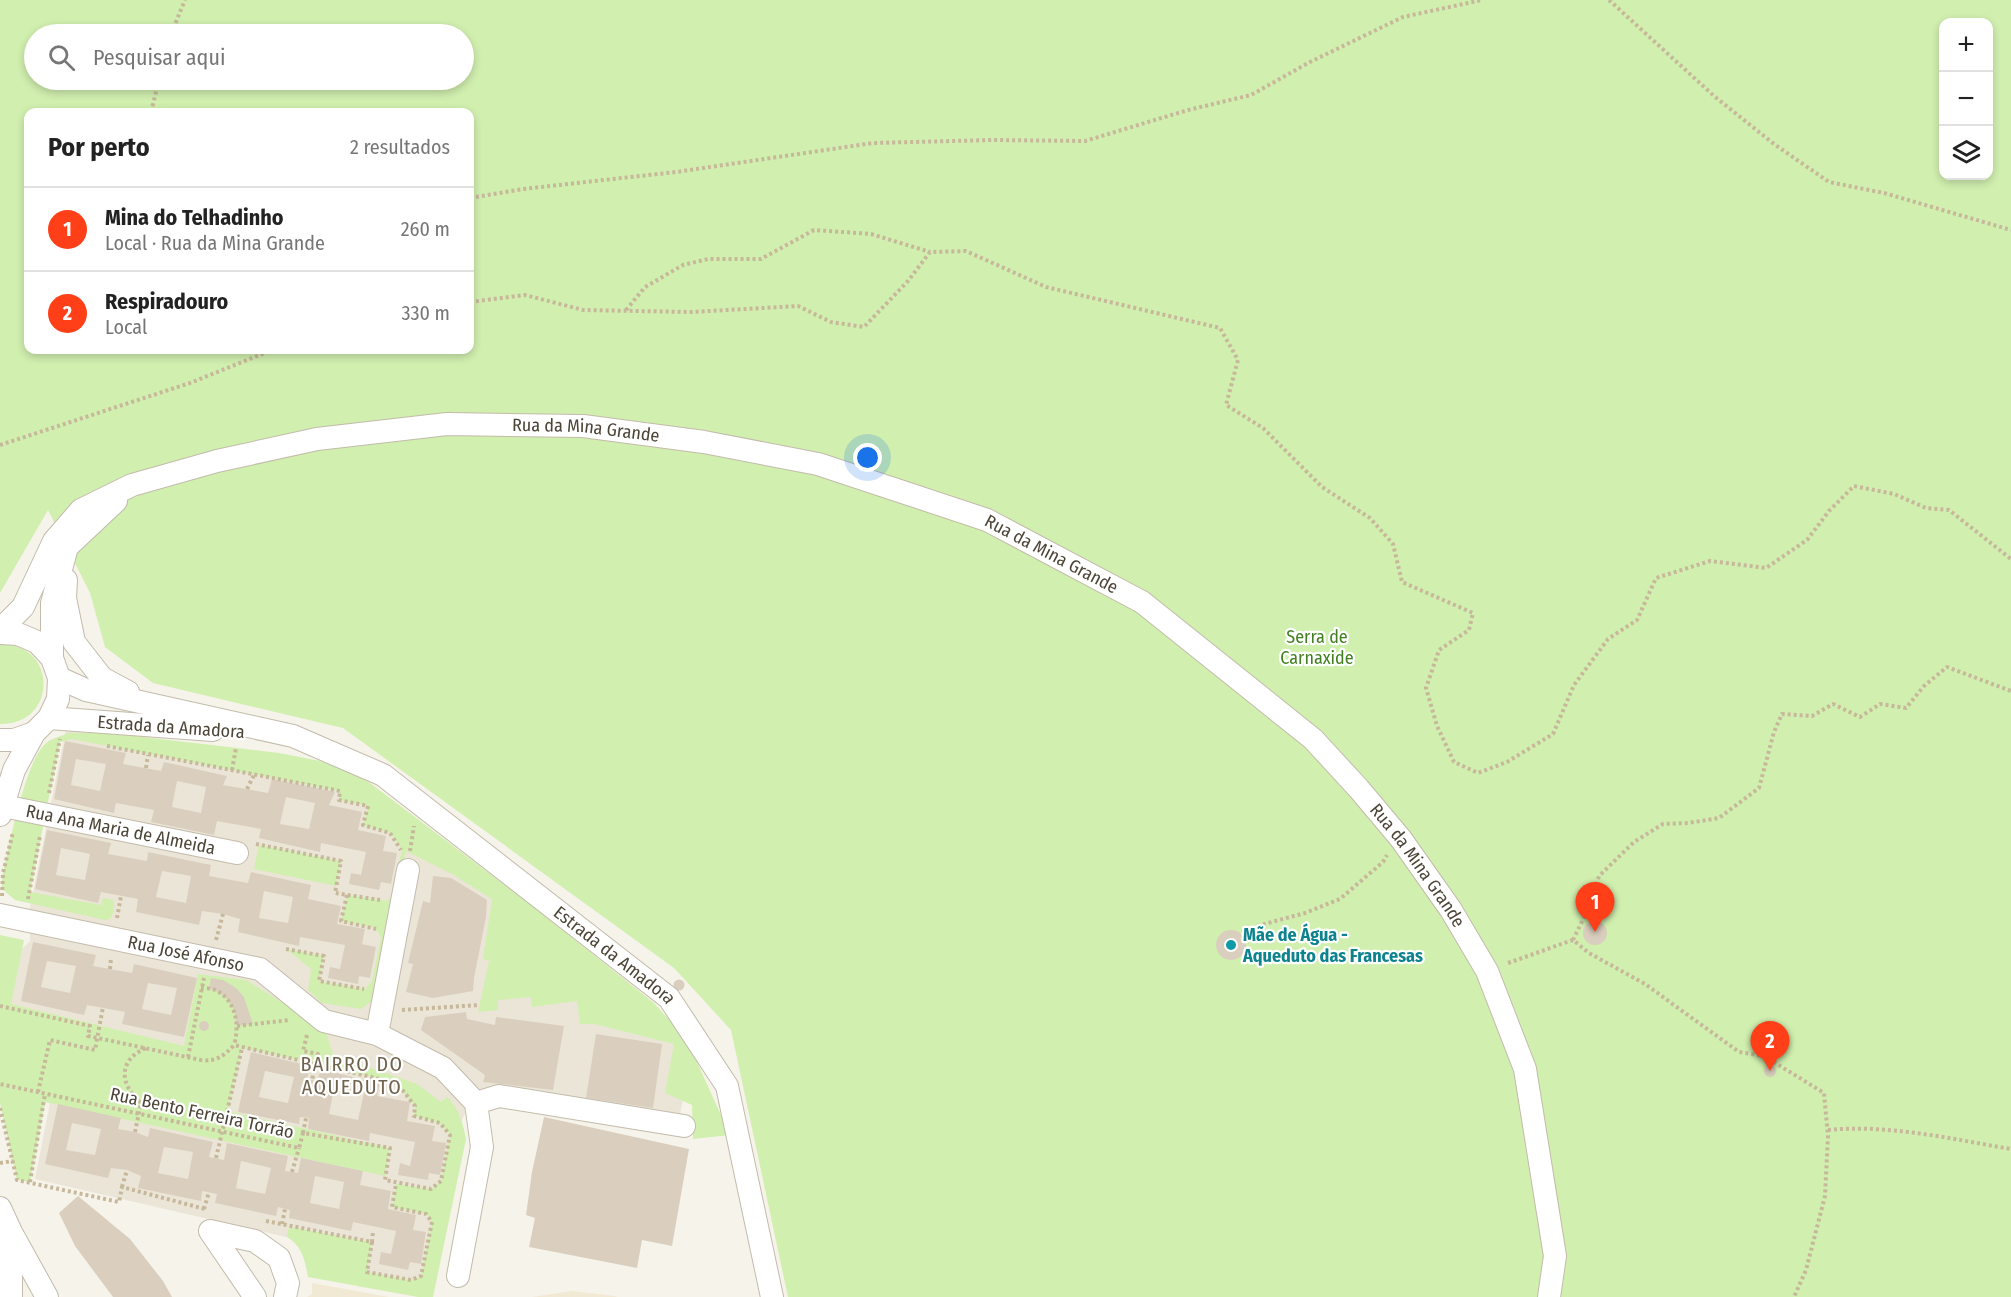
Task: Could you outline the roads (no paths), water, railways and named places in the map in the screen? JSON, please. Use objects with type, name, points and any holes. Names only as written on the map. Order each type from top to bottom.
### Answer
[{"type":"street","name":"Rua da Mina Grande","points":[[0,632],[24,607],[54,541],[81,510],[132,485],[217,461],[317,439],[447,424],[583,426],[704,442],[818,464],[987,520],[1142,602],[1313,739],[1401,838],[1451,910],[1487,971],[1525,1069],[1555,1256],[1549,1297]]},
{"type":"street","name":"Rua da Mina Grande","points":[[67,547],[132,485]]},
{"type":"street","points":[[7,811],[14,770],[49,732],[58,699],[52,603],[67,547]]},
{"type":"street","points":[[67,547],[65,598],[74,642],[102,678],[150,704]]},
{"type":"street","name":"Estrada da Amadora","points":[[0,632],[18,634],[37,642],[55,668],[86,690],[293,736],[383,775],[669,998],[727,1086],[772,1297]]},
{"type":"street","name":"Estrada da Amadora","points":[[0,740],[14,740],[49,732],[293,736]]},
{"type":"street","name":"Rua Ana Maria de Almeida","points":[[7,811],[237,853]]},
{"type":"street","points":[[377,1034],[404,865]]},
{"type":"street","name":"Rua José Afonso","points":[[0,915],[260,969],[324,1021],[377,1034],[443,1068],[476,1103]]},
{"type":"street","points":[[458,1276],[482,1147],[476,1103],[499,1096],[684,1126]]},
{"type":"street","points":[[0,1208],[10,1233],[47,1297]]},
{"type":"street","points":[[255,1297],[210,1231],[255,1241],[279,1258],[288,1283],[285,1297]]},
{"type":"street","points":[[10,1233],[10,1297]]},
{"type":"place","name":"Mina do Telhadinho","points":[[1595,932]]},
{"type":"place","name":"Mãe de Água - Aqueduto das Francesas","points":[[1231,945]]},
{"type":"place","name":"Respiradouro","points":[[1770,1071]]},
{"type":"district","name":"BAIRRO DO AQUEDUTO","points":[[352,1076]]},
{"type":"park label","name":"Serra de Carnaxide","points":[[1317,647]]}]
